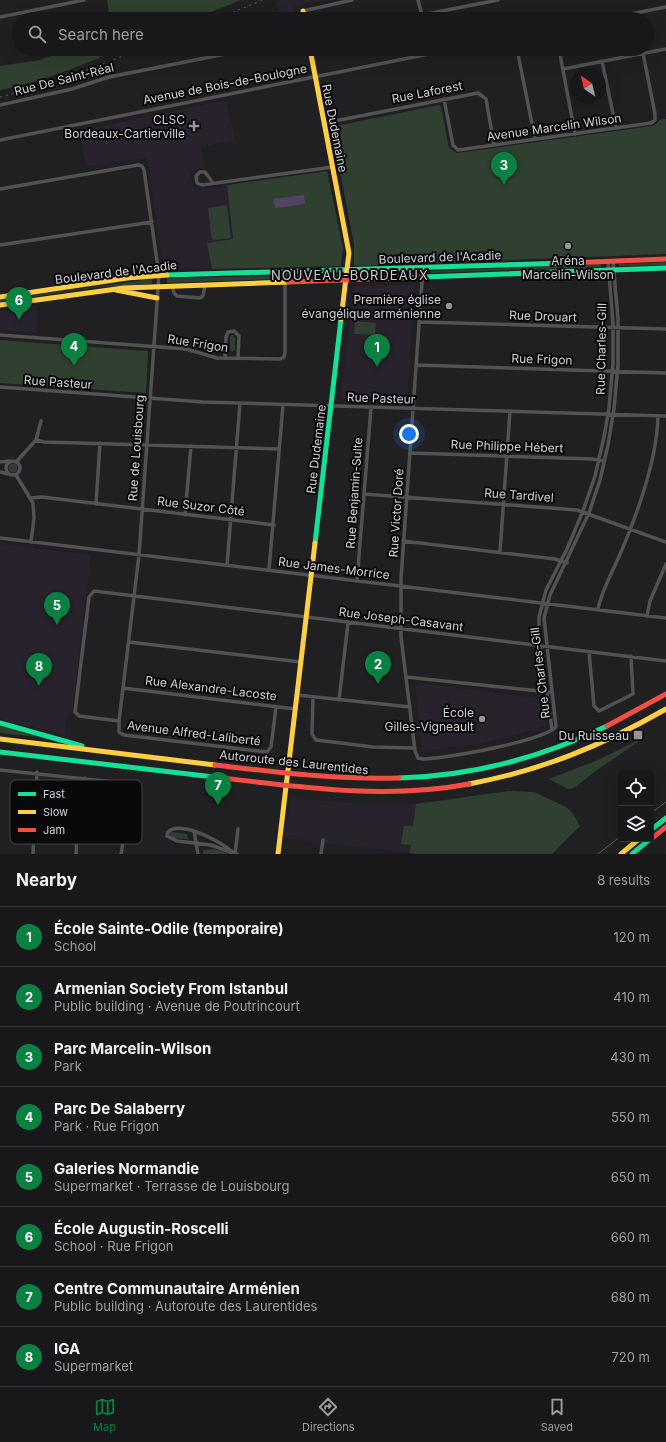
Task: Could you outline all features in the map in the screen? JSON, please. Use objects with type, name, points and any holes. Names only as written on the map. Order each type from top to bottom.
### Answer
[{"type":"main road","name":"Rue Dudemaine","points":[[278,854],[347,270],[348,245],[311,56]]},
{"type":"main road","name":"Boulevard de l'Acadie","points":[[0,297],[127,278],[159,275],[423,268],[666,259]]},
{"type":"main road","name":"Boulevard de l'Acadie","points":[[0,305],[113,289],[666,268]]},
{"type":"main road","points":[[113,289],[130,294],[157,298]]},
{"type":"main road","name":"Autoroute des Laurentides","points":[[0,739],[338,779],[381,780],[426,778],[490,767],[554,749],[614,723],[666,694]]},
{"type":"main road","name":"Autoroute des Laurentides","points":[[0,752],[316,789],[366,793],[415,791],[475,784],[548,764],[609,740],[666,709]]},
{"type":"main road","points":[[0,723],[49,735],[97,751]]},
{"type":"main road","points":[[654,828],[666,818]]},
{"type":"main road","points":[[654,837],[666,827]]},
{"type":"main road","points":[[621,854],[635,842]]},
{"type":"main road","points":[[632,854],[647,842]]},
{"type":"street","points":[[25,12],[84,0]]},
{"type":"street","points":[[303,11],[352,0]]},
{"type":"street","points":[[418,0],[421,12]]},
{"type":"street","points":[[437,12],[498,0]]},
{"type":"street","points":[[641,12],[666,7]]},
{"type":"street","points":[[0,17],[12,15]]},
{"type":"street","points":[[654,51],[666,49]]},
{"type":"street","name":"Rue De Saint-Réal","points":[[0,105],[72,89],[109,77],[216,56]]},
{"type":"street","name":"Avenue de Bois-de-Boulogne","points":[[0,140],[419,56]]},
{"type":"street","points":[[519,56],[535,139]]},
{"type":"street","points":[[560,56],[575,134]]},
{"type":"street","points":[[563,69],[628,56]]},
{"type":"street","name":"Avenue Marcelin Wilson","points":[[444,99],[454,148],[459,150],[651,123],[655,119],[644,56]]},
{"type":"street","points":[[602,61],[616,128]]},
{"type":"street","name":"Rue Laforest","points":[[324,122],[476,93],[483,96],[486,101],[494,145]]},
{"type":"street","name":"Rue de Louisbourg","points":[[0,189],[138,165],[142,166],[145,172],[159,275],[139,555],[119,721],[120,733]]},
{"type":"street","points":[[213,183],[205,172],[200,172],[196,176],[196,181],[200,184],[213,183],[333,167]]},
{"type":"street","points":[[0,245],[152,222]]},
{"type":"street","name":"Rue Charles-Gill","points":[[552,730],[540,646],[539,622],[546,590],[561,561],[583,511],[599,460],[608,414],[613,371],[611,261]]},
{"type":"street","name":"Rue Victor Doré","points":[[423,268],[401,586],[401,629],[415,748],[418,758],[425,759],[479,751],[552,730]]},
{"type":"street","name":"Rue Charles-Gill","points":[[552,730],[556,726],[544,621],[548,603],[589,513],[604,461],[613,414],[618,371],[618,328],[611,270]]},
{"type":"street","name":"Rue Frigon","points":[[0,336],[190,349],[215,357],[280,360],[284,357],[286,313],[285,272]]},
{"type":"street","name":"Boulevard de l'Acadie","points":[[172,286],[174,293],[177,296],[201,298],[205,285]]},
{"type":"street","name":"Rue Drouart","points":[[419,322],[666,329]]},
{"type":"street","points":[[225,358],[226,335],[229,332],[235,331],[239,336],[238,358]]},
{"type":"street","name":"Rue Frigon","points":[[416,365],[666,373]]},
{"type":"street","name":"Rue Pasteur","points":[[0,388],[240,403],[666,416]]},
{"type":"street","points":[[227,565],[232,520],[240,403]]},
{"type":"street","points":[[270,570],[283,404]]},
{"type":"street","name":"Rue Benjamin-Sulte","points":[[357,581],[371,408]]},
{"type":"street","points":[[500,552],[510,411]]},
{"type":"street","points":[[598,609],[603,591],[630,529],[650,467],[658,416]]},
{"type":"street","points":[[0,462],[17,461],[36,440],[41,421]]},
{"type":"street","points":[[36,440],[44,442],[279,449]]},
{"type":"street","points":[[96,504],[100,443]]},
{"type":"street","points":[[185,515],[191,446]]},
{"type":"street","name":"Rue Philippe Hébert","points":[[410,453],[604,461]]},
{"type":"street","points":[[8,474],[7,466],[10,461]]},
{"type":"street","points":[[16,475],[19,472],[20,466],[17,461]]},
{"type":"street","points":[[0,472],[16,475],[31,498],[34,515],[31,542]]},
{"type":"street","name":"Rue Tardivel","points":[[364,494],[583,511],[666,542]]},
{"type":"street","name":"Rue Suzor Côté","points":[[31,498],[42,497],[274,525]]},
{"type":"street","name":"Rue James-Morrice","points":[[0,538],[666,618]]},
{"type":"street","points":[[403,541],[500,552],[567,563]]},
{"type":"street","points":[[647,616],[651,598],[666,564]]},
{"type":"street","name":"Rue Joseph-Casavant","points":[[119,721],[78,716],[75,712],[88,597],[94,591],[666,661]]},
{"type":"street","points":[[339,700],[348,623]]},
{"type":"street","points":[[129,642],[301,662]]},
{"type":"street","points":[[589,652],[594,705],[595,709],[599,711],[633,694],[631,656]]},
{"type":"street","points":[[406,677],[547,692],[552,691]]},
{"type":"street","name":"Rue Alexandre-Lacoste","points":[[123,688],[295,709]]},
{"type":"street","points":[[297,695],[410,707]]},
{"type":"street","points":[[313,697],[312,734],[316,740],[372,747],[415,748]]},
{"type":"street","name":"Avenue Alfred-Laliberté","points":[[120,733],[133,736],[267,752],[271,747],[276,707]]},
{"type":"street","points":[[1,769],[101,780]]},
{"type":"street","points":[[37,772],[37,780]]},
{"type":"street","points":[[172,829],[194,831],[236,854],[211,845],[171,840],[167,836],[168,832],[172,829]]},
{"type":"street","points":[[236,854],[238,830]]},
{"type":"street","points":[[194,831],[198,854]]},
{"type":"street","points":[[321,854],[323,840]]},
{"type":"street","points":[[33,844],[33,854]]},
{"type":"street","points":[[76,854],[78,844]]},
{"type":"street","points":[[121,854],[123,844]]},
{"type":"shaded area","points":[[280,0],[326,0],[295,6],[296,12],[278,12],[276,2]]},
{"type":"shaded area","points":[[226,100],[235,140],[201,147],[205,167],[195,169],[190,173],[194,190],[227,185],[233,239],[207,243],[212,269],[166,270],[163,267],[148,164],[145,158],[86,166],[79,131]]},
{"type":"shaded area","points":[[304,195],[305,204],[275,208],[273,199]]},
{"type":"shaded area","points":[[414,284],[407,403],[340,398],[354,286]]},
{"type":"shaded area","points":[[38,305],[37,333],[0,330],[0,311]]},
{"type":"shaded area","points":[[0,544],[91,555],[72,711],[67,717],[65,735],[0,719]]},
{"type":"shaded area","name":"École Gilles-Vigneault","points":[[420,683],[542,699],[546,726],[484,743],[422,751],[415,686]]},
{"type":"shaded area","points":[[290,798],[347,803],[416,804],[410,853],[285,838]]},
{"type":"green space","points":[[107,0],[241,0],[211,12],[109,12]]},
{"type":"green space","points":[[52,56],[104,56],[46,78],[0,90],[0,66],[39,60]]},
{"type":"green space","points":[[439,105],[441,107],[449,148],[457,153],[652,126],[659,120],[666,119],[666,254],[355,266],[354,244],[332,130],[334,127],[331,127]]},
{"type":"green space","points":[[327,171],[343,248],[341,266],[212,269],[207,243],[233,239],[227,185]]},
{"type":"green space","points":[[227,205],[231,238],[212,240],[208,208]]},
{"type":"green space","points":[[666,262],[666,265],[619,266],[619,264]]},
{"type":"green space","points":[[601,264],[601,267],[431,273],[431,271]]},
{"type":"green space","points":[[338,274],[338,277],[293,278],[293,275]]},
{"type":"green space","points":[[278,276],[278,279],[167,283],[167,278]]},
{"type":"green space","points":[[152,279],[152,284],[99,287],[0,302],[0,300]]},
{"type":"green space","points":[[355,321],[376,323],[375,335],[354,334]]},
{"type":"green space","points":[[233,335],[235,338],[235,350],[232,352],[230,349],[230,336]]},
{"type":"green space","points":[[0,340],[148,351],[146,393],[0,383]]},
{"type":"green space","points":[[11,464],[15,464],[17,468],[15,472],[11,472],[9,470],[9,466]]},
{"type":"green space","points":[[0,726],[39,737],[0,733]]},
{"type":"green space","points":[[645,737],[597,770],[574,788],[568,789],[549,779],[598,760]]},
{"type":"green space","points":[[509,791],[534,792],[566,807],[572,812],[580,826],[552,854],[416,854],[410,853],[411,845],[401,844],[404,826],[413,826],[416,804]]},
{"type":"green space","points":[[172,832],[187,834],[188,839],[172,838],[170,834]]},
{"type":"green space","points":[[214,849],[229,854],[203,854],[203,850]]},
{"type":"tram line","points":[[654,811],[666,802]]},
{"type":"tram line","points":[[598,854],[618,838]]},
{"type":"railway","points":[[233,12],[263,0]]},
{"type":"railway","points":[[0,97],[54,83],[123,56]]},
{"type":"traffic: fast","points":[[167,275],[568,263]]},
{"type":"traffic: fast","points":[[424,277],[666,268]]},
{"type":"traffic: fast","points":[[315,543],[341,319]]},
{"type":"traffic: fast","points":[[0,723],[82,746]]},
{"type":"traffic: fast","points":[[399,778],[453,773],[506,763],[558,747],[607,726]]},
{"type":"traffic: fast","points":[[0,752],[214,777]]},
{"type":"traffic: fast","points":[[654,828],[666,818]]},
{"type":"traffic: fast","points":[[632,854],[646,842]]},
{"type":"traffic: slow","points":[[311,56],[349,253],[341,319]]},
{"type":"traffic: slow","points":[[0,297],[127,278],[167,275]]},
{"type":"traffic: slow","points":[[0,305],[124,288],[288,282]]},
{"type":"traffic: slow","points":[[116,290],[157,298]]},
{"type":"traffic: slow","points":[[278,854],[315,543]]},
{"type":"traffic: slow","points":[[469,784],[522,772],[571,755],[618,734],[666,709]]},
{"type":"traffic: slow","points":[[0,739],[215,765]]},
{"type":"traffic: slow","points":[[621,854],[635,842]]},
{"type":"traffic: jam","points":[[568,263],[666,259]]},
{"type":"traffic: jam","points":[[288,282],[424,277]]},
{"type":"traffic: jam","points":[[607,726],[666,694]]},
{"type":"traffic: jam","points":[[215,765],[330,777],[399,778]]},
{"type":"traffic: jam","points":[[214,777],[310,788],[373,791],[437,789],[469,784]]},
{"type":"traffic: jam","points":[[654,837],[666,827]]},
{"type":"place","name":"CLSC Bordeaux-Cartierville","points":[[194,126]]},
{"type":"place","name":"Parc Marcelin-Wilson","points":[[504,185]]},
{"type":"place","name":"Aréna Marcelin-Wilson","points":[[568,246]]},
{"type":"place","name":"Première église évangélique arménienne","points":[[449,306]]},
{"type":"place","name":"École Augustin-Roscelli","points":[[19,320]]},
{"type":"place","name":"Parc De Salaberry","points":[[74,366]]},
{"type":"place","name":"École Sainte-Odile (temporaire)","points":[[377,367]]},
{"type":"place","name":"Galeries Normandie","points":[[57,625]]},
{"type":"place","name":"Armenian Society From Istanbul","points":[[378,684]]},
{"type":"place","name":"IGA","points":[[39,686]]},
{"type":"place","name":"École Gilles-Vigneault","points":[[482,719]]},
{"type":"place","name":"Du Ruisseau","points":[[638,735]]},
{"type":"place","name":"Centre Communautaire Arménien","points":[[218,805]]},
{"type":"district","name":"NOUVEAU-BORDEAUX","points":[[350,275]]}]
